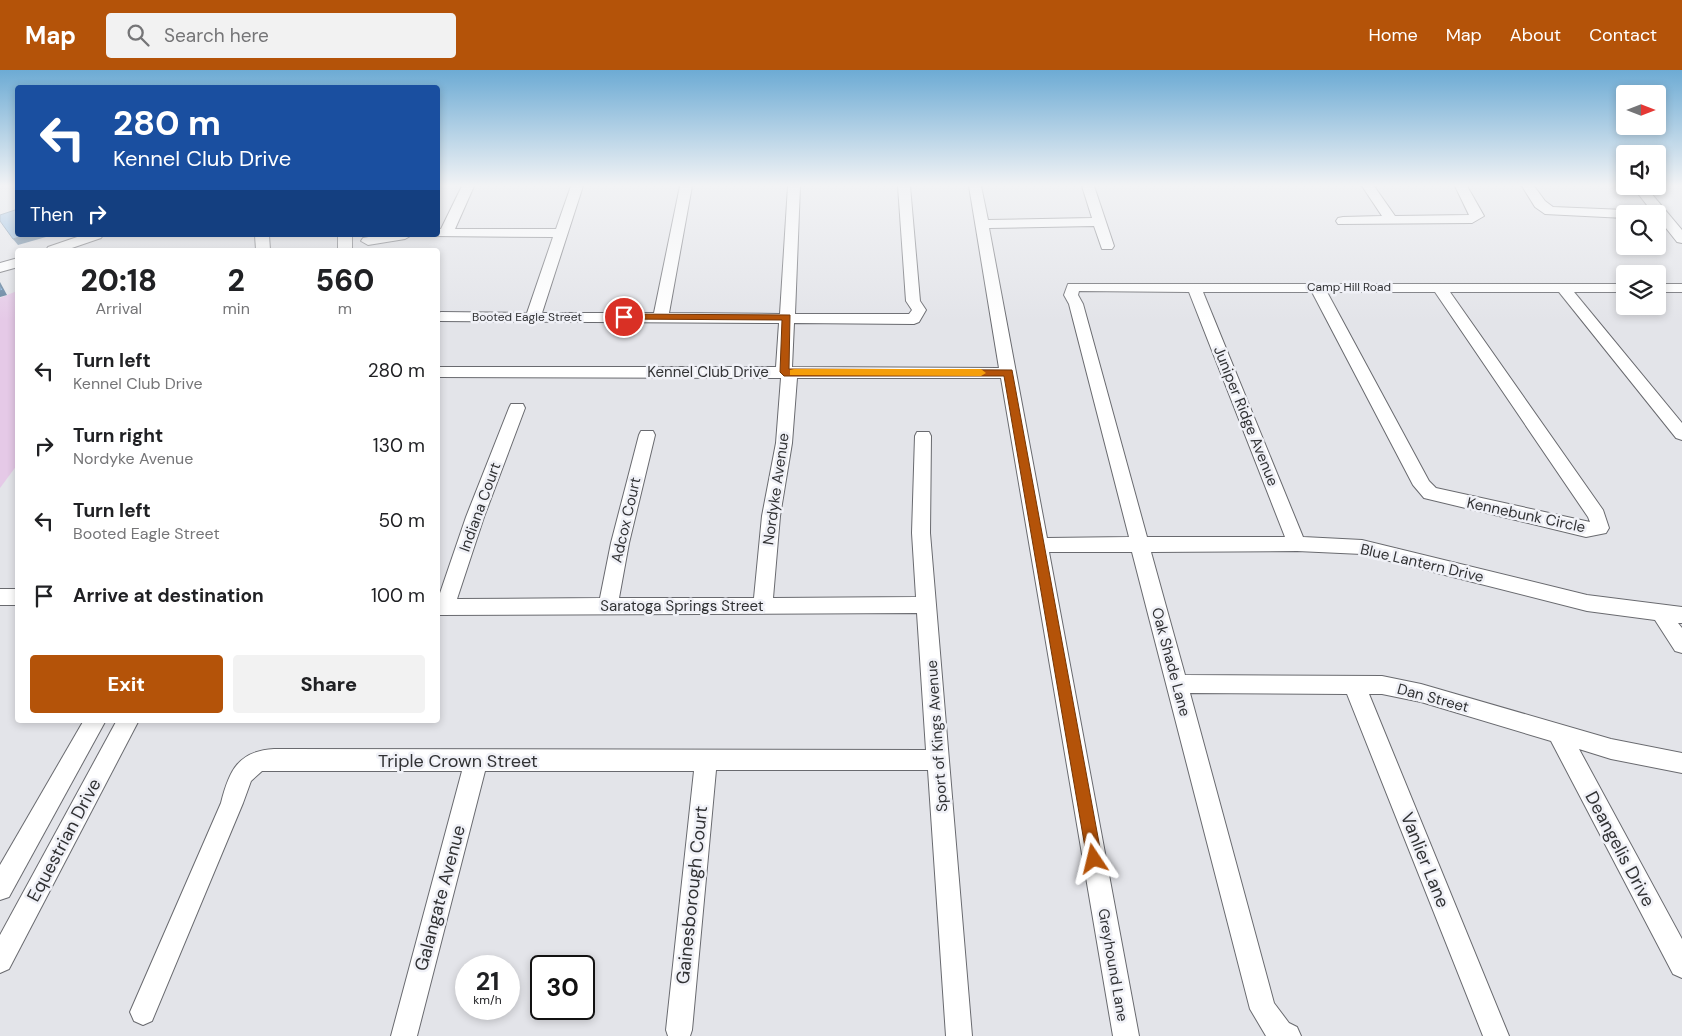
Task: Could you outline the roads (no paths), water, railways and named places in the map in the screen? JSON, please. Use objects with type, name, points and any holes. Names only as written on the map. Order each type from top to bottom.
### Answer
[{"type":"street","points":[[661,317],[677,231]]},
{"type":"street","name":"Nordyke Avenue","points":[[763,606],[770,516],[784,442],[792,231]]},
{"type":"street","name":"Booted Eagle Street","points":[[441,317],[914,319],[919,310],[913,300],[908,231]]},
{"type":"street","name":"Greyhound Lane","points":[[983,231],[1126,1036]]},
{"type":"street","points":[[1102,231],[1107,246]]},
{"type":"street","points":[[442,233],[562,233],[533,317]]},
{"type":"street","points":[[59,248],[90,237]]},
{"type":"street","points":[[368,242],[394,237]]},
{"type":"street","name":"Camp Hill Road","points":[[1073,287],[1616,288]]},
{"type":"street","name":"Oak Shade Lane","points":[[1073,287],[1071,295],[1076,304],[1263,1009],[1284,1035]]},
{"type":"street","name":"Juniper Ridge Avenue","points":[[1194,287],[1297,544]]},
{"type":"street","name":"Kennebunk Circle","points":[[1317,287],[1422,485],[1430,493],[1586,530],[1600,528],[1597,515],[1584,499],[1440,288]]},
{"type":"street","points":[[1562,288],[1682,434]]},
{"type":"street","points":[[1666,288],[1682,288]]},
{"type":"street","name":"Kennel Club Drive","points":[[440,372],[1008,373]]},
{"type":"street","name":"Indiana Court","points":[[441,607],[517,408]]},
{"type":"street","name":"Adcox Court","points":[[608,606],[620,543],[647,435]]},
{"type":"street","name":"Sport of Kings Avenue","points":[[923,436],[921,533],[959,1036]]},
{"type":"street","name":"Blue Lantern Drive","points":[[1039,545],[1297,544],[1362,547],[1389,552],[1579,601],[1661,614],[1682,615]]},
{"type":"street","points":[[0,597],[15,597]]},
{"type":"street","name":"Saratoga Springs Street","points":[[441,607],[927,605]]},
{"type":"street","points":[[1661,614],[1682,645]]},
{"type":"street","name":"Dan Street","points":[[1177,684],[1354,684],[1404,689],[1612,749],[1682,763]]},
{"type":"street","name":"Vanlier Lane","points":[[1354,684],[1496,1036]]},
{"type":"street","name":"Equestrian Drive","points":[[0,888],[93,723]]},
{"type":"street","name":"Equestrian Drive","points":[[0,960],[126,723]]},
{"type":"street","name":"Deangelis Drive","points":[[1559,734],[1682,964]]},
{"type":"street","name":"Triple Crown Street","points":[[143,1012],[232,803],[237,781],[250,764],[270,758],[287,761],[939,760]]},
{"type":"street","name":"Gainesborough Court","points":[[679,1030],[706,760]]},
{"type":"street","name":"Galangate Avenue","points":[[404,1036],[476,761]]}]
